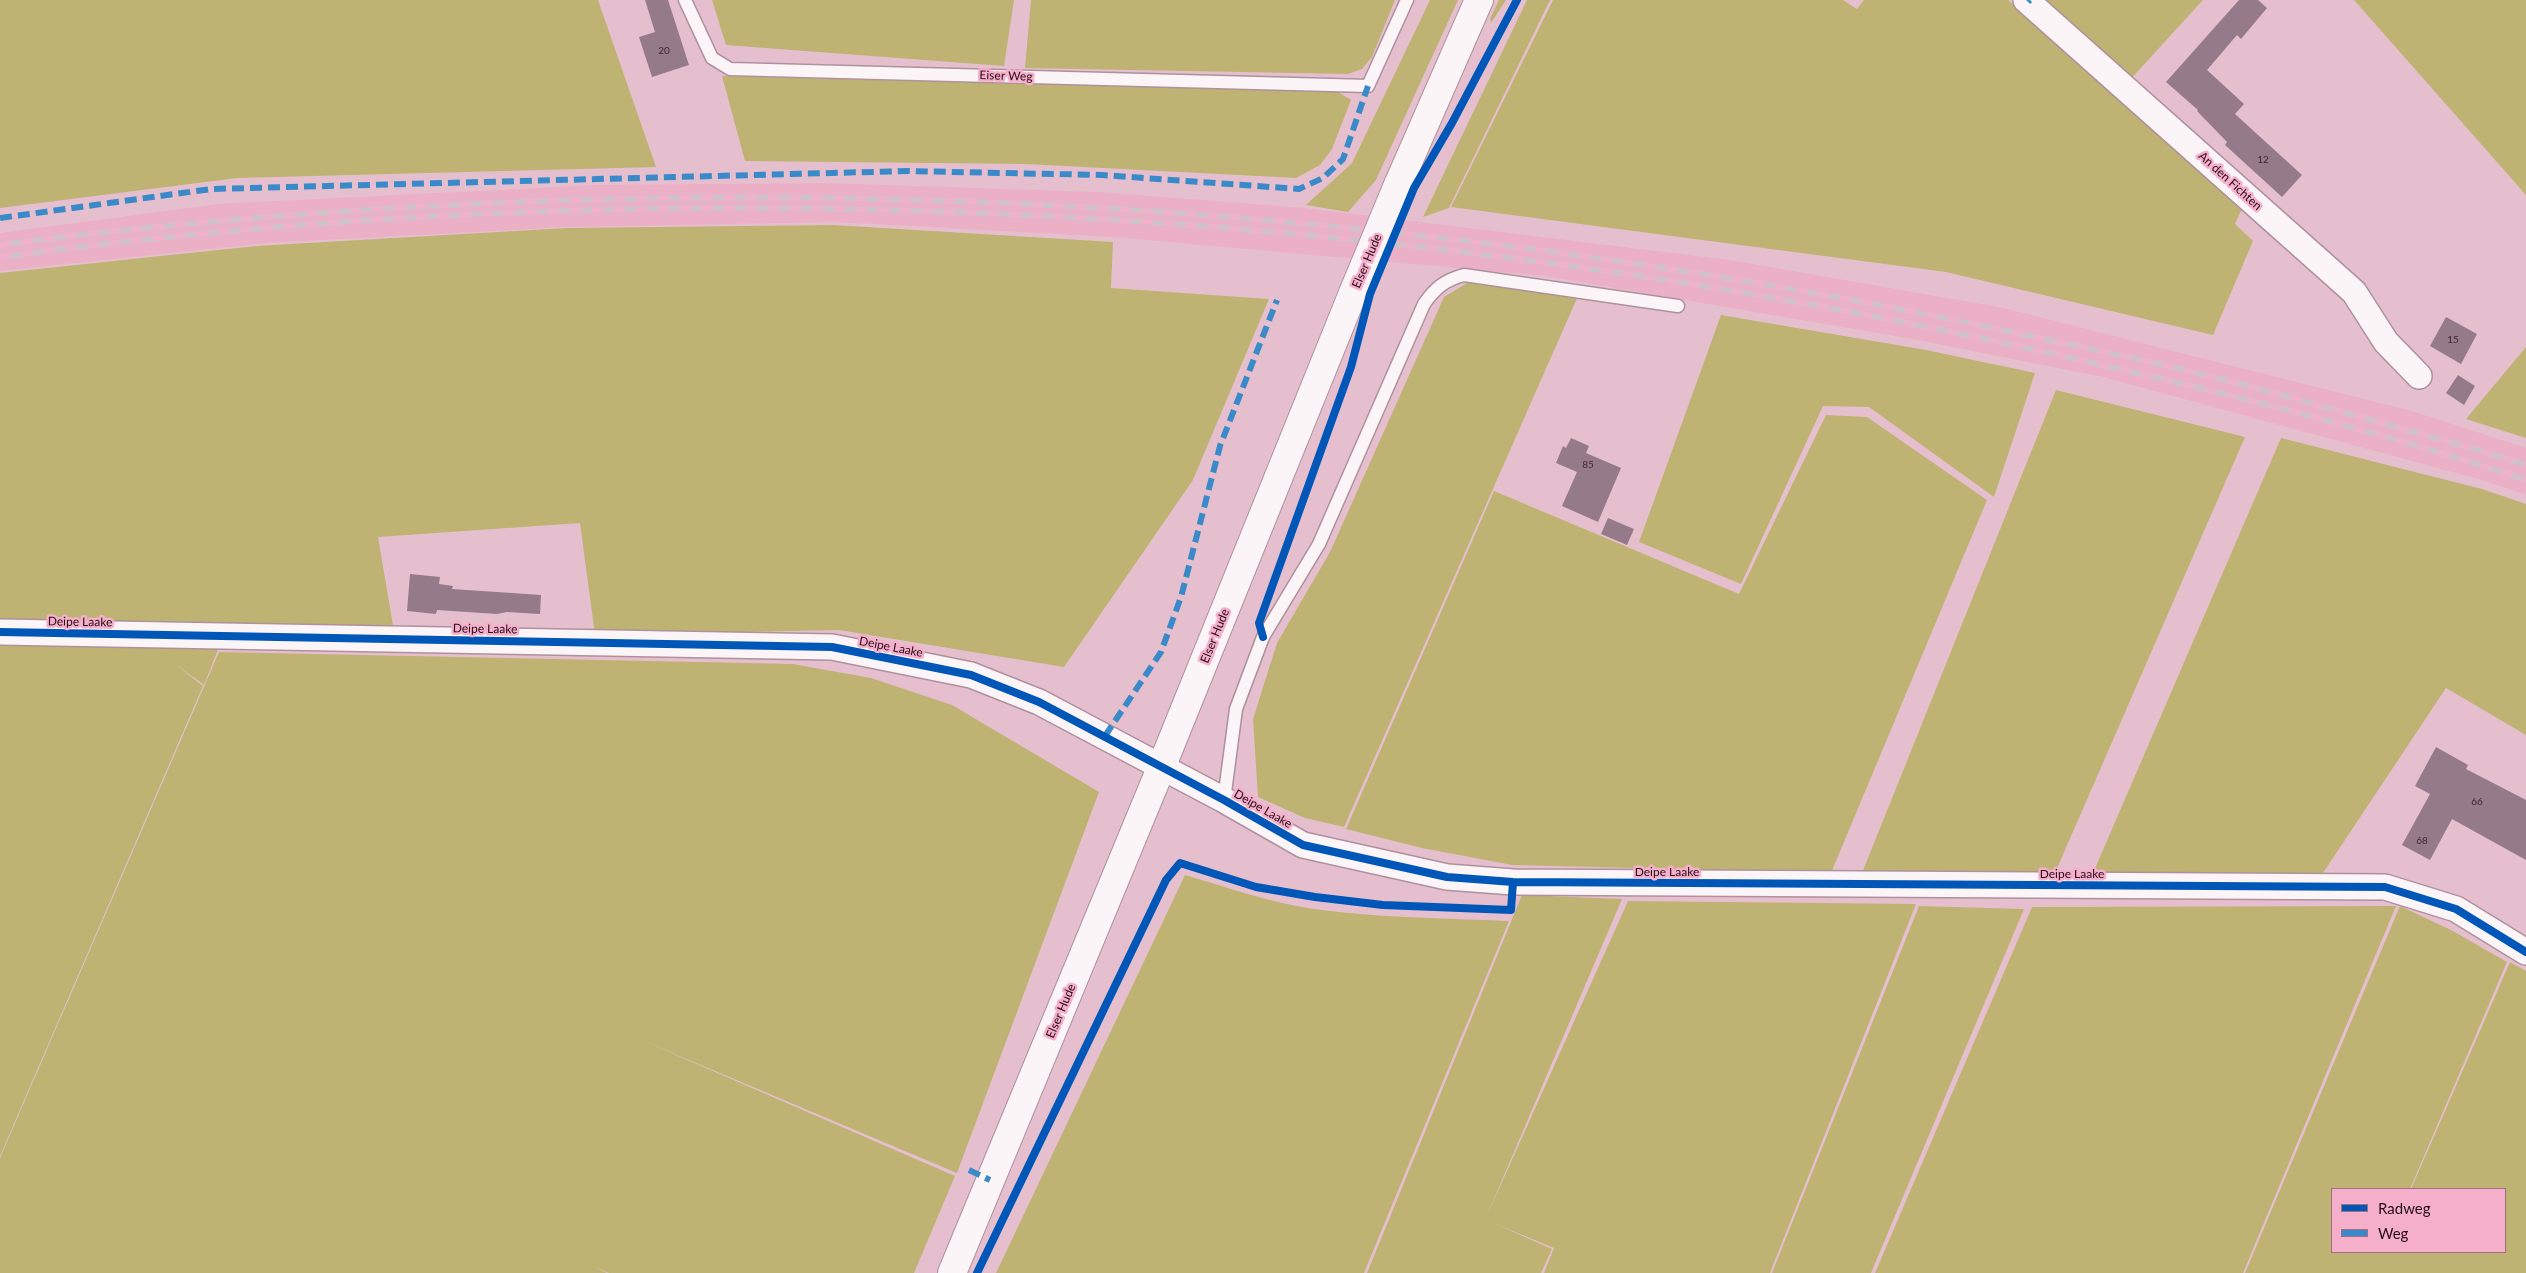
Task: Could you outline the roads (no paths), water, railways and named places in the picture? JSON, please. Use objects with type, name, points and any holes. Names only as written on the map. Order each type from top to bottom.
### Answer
[{"type":"street","name":"Elser Hude","points":[[952,1273],[1161,768],[1353,293],[1479,0]]},
{"type":"street","name":"An den Fichten","points":[[2026,0],[2354,292],[2386,342],[2419,376]]},
{"type":"street","name":"Deipe Laake","points":[[0,632],[832,647],[971,675],[1039,702],[1224,800],[1303,845],[1447,877],[1523,882],[2385,887],[2456,909],[2526,952]]},
{"type":"lane","name":"Eiser Weg","points":[[686,0],[712,58],[730,69],[1368,86],[1406,0]]},
{"type":"lane","points":[[1224,800],[1236,709],[1263,637],[1319,544],[1424,304],[1431,294],[1440,285],[1452,278],[1464,275],[1678,306]]},
{"type":"railway","points":[[0,245],[148,227],[297,215],[396,208],[604,199],[813,198],[1022,204],[1230,217],[1438,237],[1644,265],[1850,299],[2197,373],[2298,399],[2526,465]]},
{"type":"railway","points":[[0,257],[257,229],[516,212],[777,208],[1038,215],[1299,234],[1558,264],[1814,305],[2067,357],[2240,398],[2355,428],[2526,480]]}]
